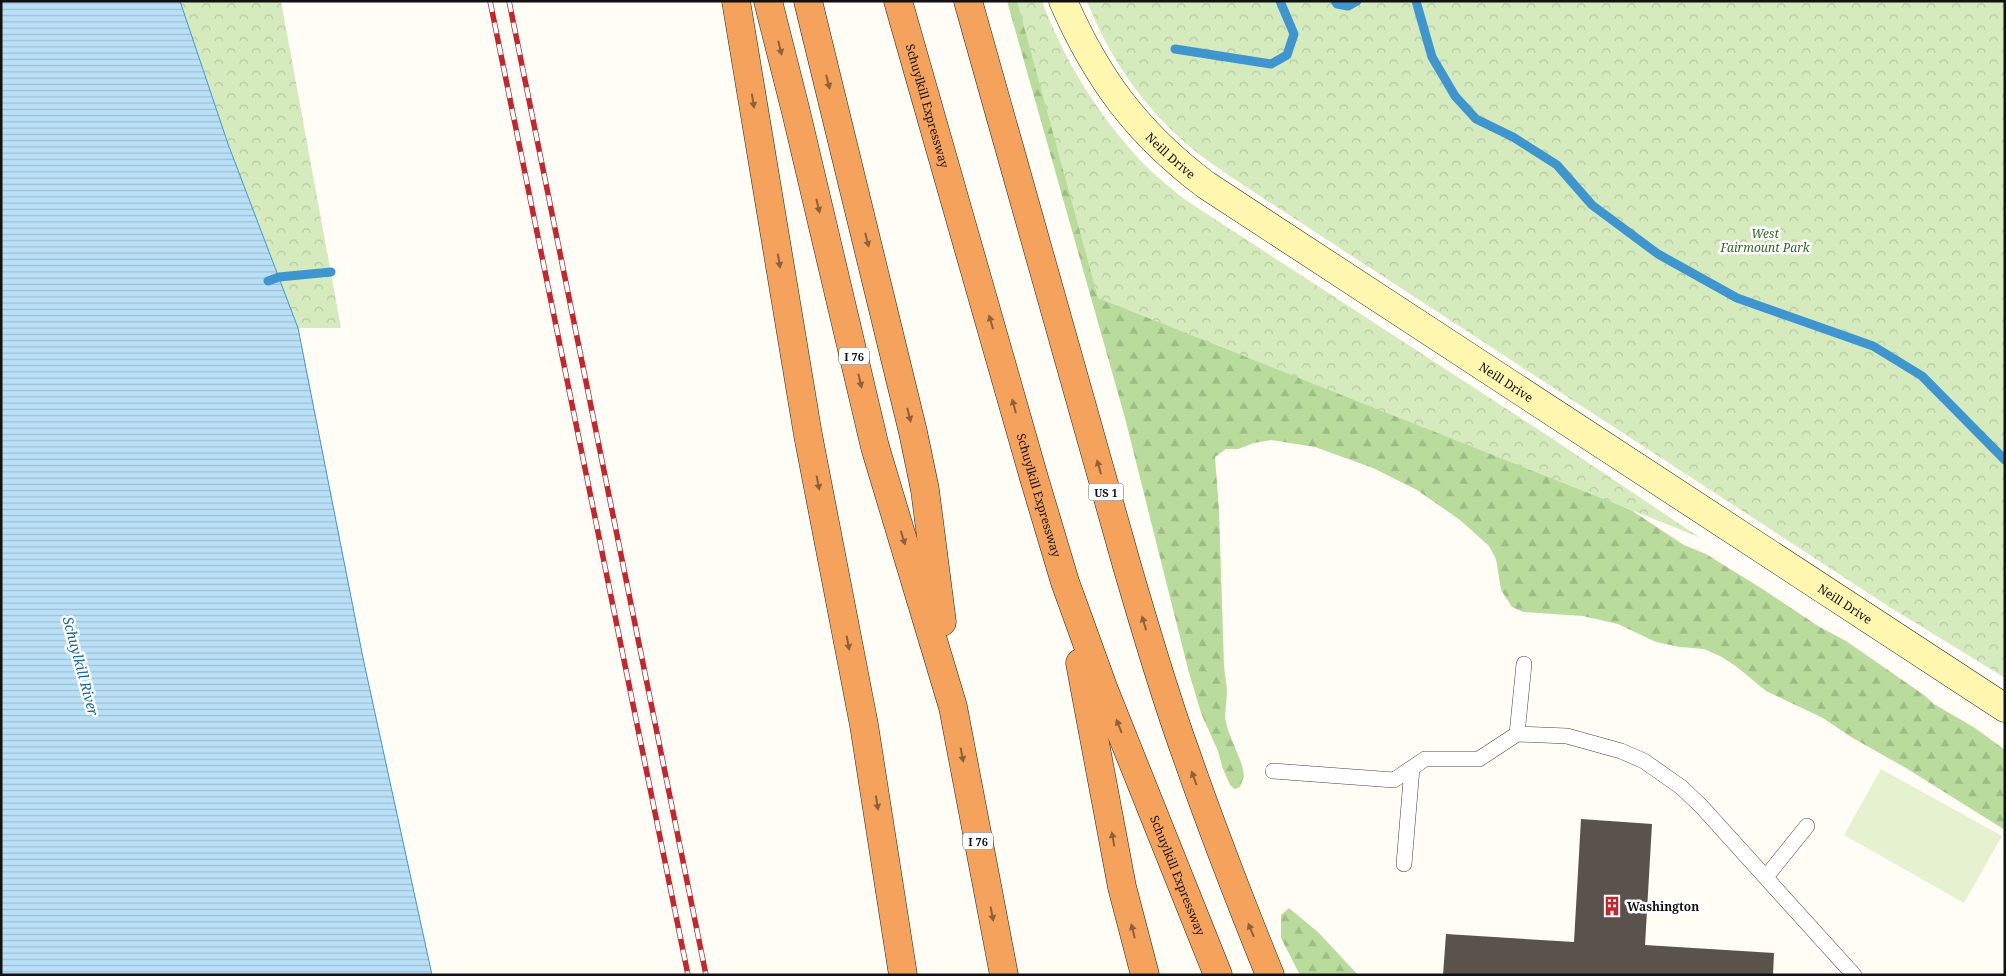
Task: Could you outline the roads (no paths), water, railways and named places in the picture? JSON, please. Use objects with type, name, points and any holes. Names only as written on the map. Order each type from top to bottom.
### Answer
[{"type":"highway","points":[[736,1],[808,435],[864,725],[903,975]]},
{"type":"highway","name":"I 76","points":[[768,1],[875,446],[953,707],[1004,975]]},
{"type":"highway","points":[[808,1],[913,432],[924,490],[953,707]]},
{"type":"highway","name":"Schuylkill Expressway","points":[[898,1],[1034,478],[1066,582],[1108,699],[1218,975]]},
{"type":"highway","name":"US 1","points":[[968,1],[1154,658],[1205,808],[1270,975]]},
{"type":"highway","points":[[1066,582],[1122,887],[1145,975]]},
{"type":"main road","name":"Neill Drive","points":[[1063,1],[1092,61],[1129,115],[1177,163],[1199,180],[2005,708]]},
{"type":"lane","points":[[1517,734],[1524,664]]},
{"type":"lane","points":[[1273,771],[1394,780],[1425,759],[1479,760],[1517,734],[1567,736],[1621,751],[1644,761],[1681,787],[1766,877],[1854,975]]},
{"type":"lane","points":[[1404,864],[1412,768]]},
{"type":"lane","points":[[1766,877],[1807,826]]},
{"type":"water","name":"Schuylkill River","points":[[1,1],[180,1],[228,144],[298,328],[363,658],[432,975],[1,975]]},
{"type":"waterway","points":[[1175,49],[1271,64],[1287,55],[1294,34],[1280,1]]},
{"type":"waterway","points":[[1335,1],[1337,4],[1348,6],[1357,1]]},
{"type":"waterway","points":[[1416,1],[1432,57],[1455,96],[1476,119],[1513,137],[1557,165],[1592,205],[1658,254],[1737,298],[1873,346],[1922,376],[2005,460]]},
{"type":"waterway","points":[[268,281],[279,277],[331,272]]},
{"type":"railway","points":[[490,1],[688,975]]},
{"type":"railway","points":[[509,1],[706,975]]},
{"type":"place","name":"Washington","points":[[1612,906]]},
{"type":"park label","name":"West Fairmount Park","points":[[1765,240]]}]
